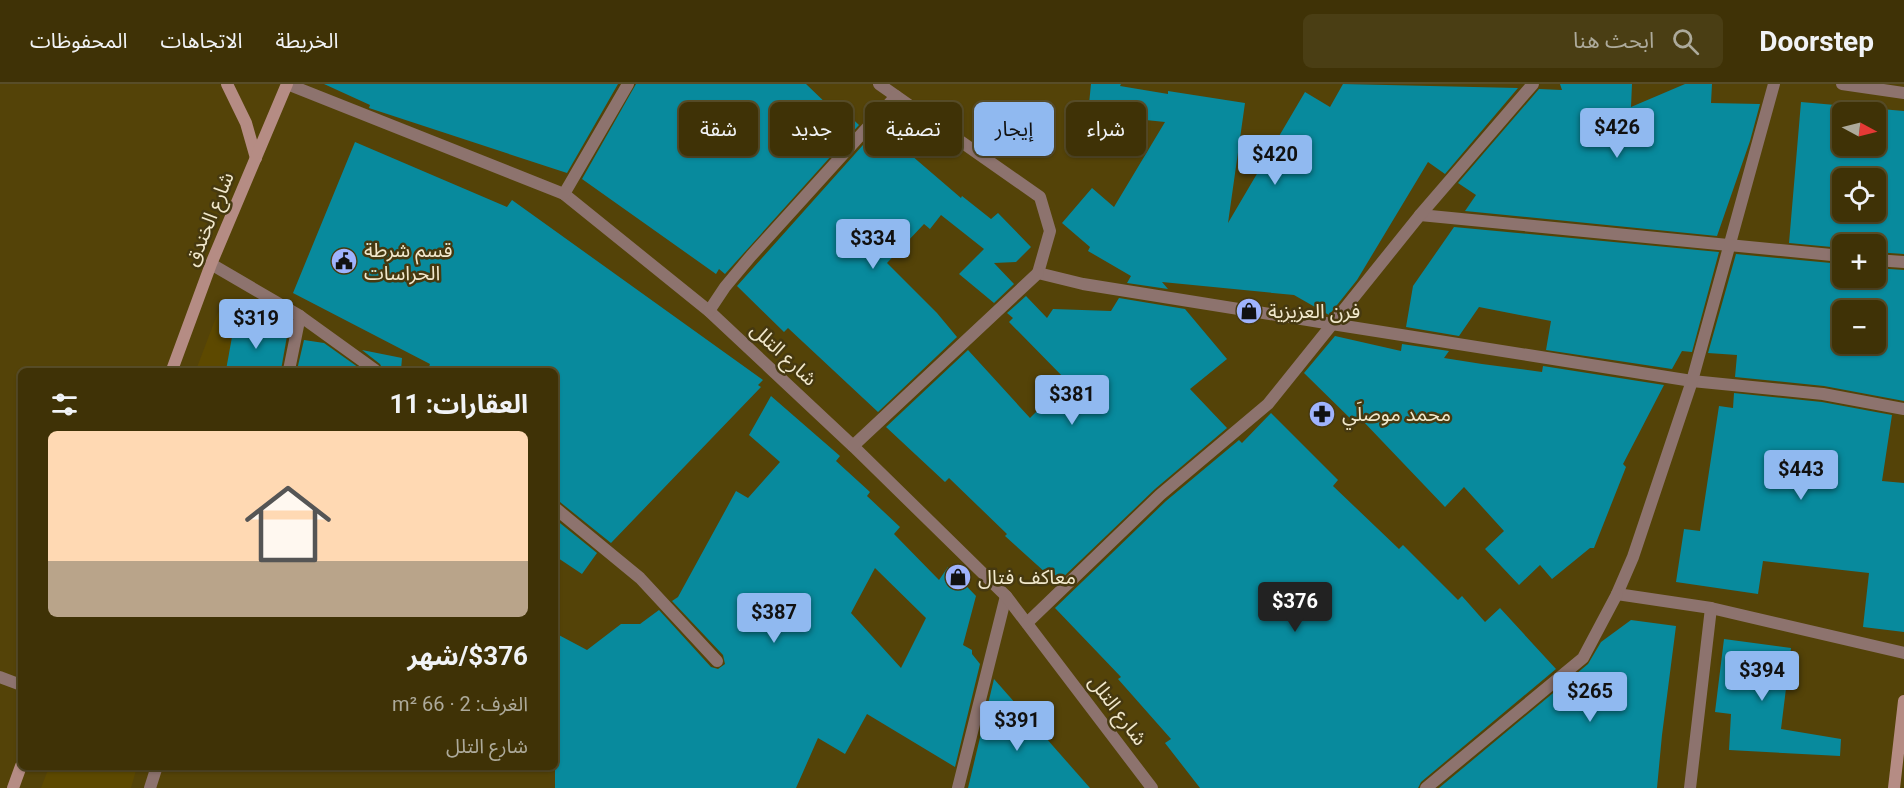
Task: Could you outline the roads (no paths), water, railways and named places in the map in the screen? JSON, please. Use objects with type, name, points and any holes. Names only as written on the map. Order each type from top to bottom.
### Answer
[{"type":"main road","points":[[227,84],[246,123],[256,158]]},
{"type":"main road","name":"شارع الخندق","points":[[173,368],[212,264],[287,84]]},
{"type":"main road","points":[[1894,788],[1904,701]]},
{"type":"main road","points":[[13,788],[20,770]]},
{"type":"street","name":"شارع التلل","points":[[287,84],[564,194],[709,311],[854,446],[1006,596],[1152,788]]},
{"type":"street","points":[[564,194],[628,84]]},
{"type":"street","points":[[854,446],[1038,273],[1050,231],[1040,197],[879,84]]},
{"type":"street","points":[[1027,623],[1160,495],[1268,404],[1420,215],[1533,84]]},
{"type":"street","points":[[1426,788],[1583,658],[1617,594],[1632,557],[1692,381],[1774,84]]},
{"type":"street","points":[[1842,84],[1904,93]]},
{"type":"street","points":[[709,311],[751,256],[896,96]]},
{"type":"street","points":[[1420,215],[1832,255]]},
{"type":"street","points":[[1886,261],[1904,262]]},
{"type":"street","points":[[212,264],[300,316],[372,368]]},
{"type":"street","points":[[1038,273],[1083,284],[1692,381],[1823,394],[1904,409]]},
{"type":"street","points":[[289,368],[300,316]]},
{"type":"street","points":[[558,510],[640,578],[717,661]]},
{"type":"street","points":[[1617,594],[1711,608],[1904,653]]},
{"type":"street","points":[[958,788],[1006,596]]},
{"type":"street","points":[[1690,788],[1711,608]]},
{"type":"street","points":[[0,677],[18,684]]},
{"type":"street","points":[[150,788],[156,770]]},
{"type":"place","name":"قسم شرطة الحراسات","points":[[344,261]]},
{"type":"place","name":"فرن العزيزية","points":[[1249,311]]},
{"type":"place","name":"محمد موصلَي","points":[[1322,414]]},
{"type":"place","name":"معاكف فتال","points":[[958,577]]}]
